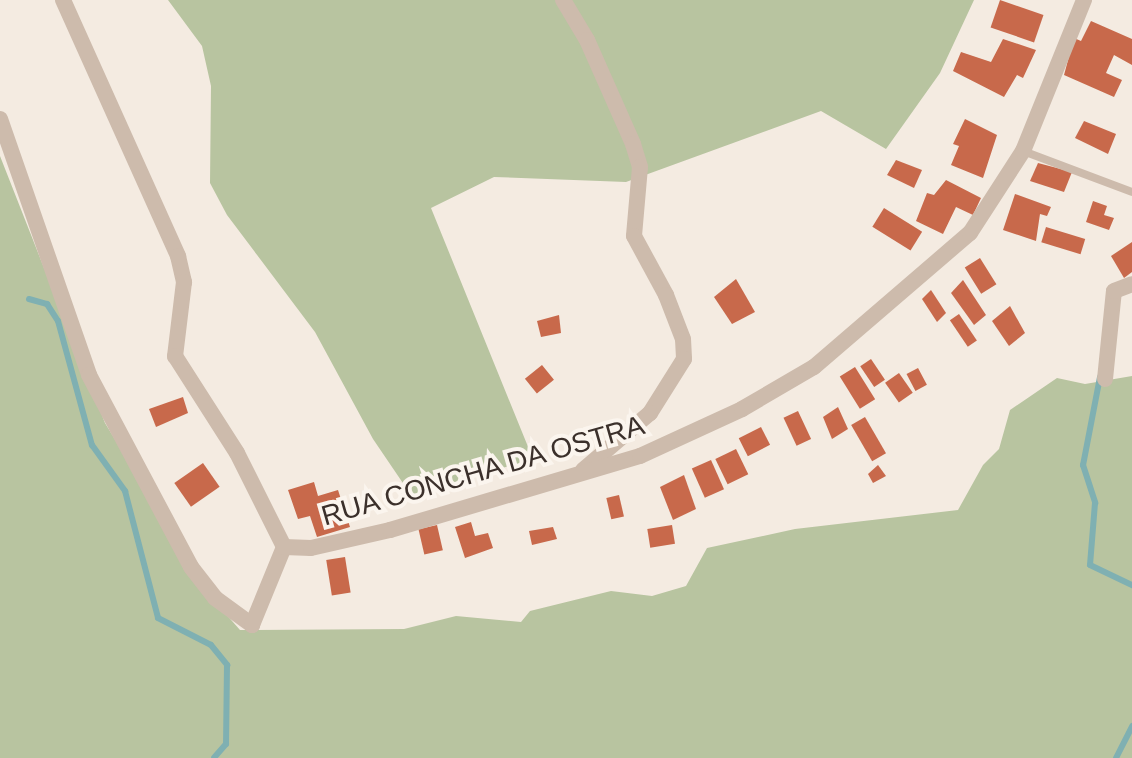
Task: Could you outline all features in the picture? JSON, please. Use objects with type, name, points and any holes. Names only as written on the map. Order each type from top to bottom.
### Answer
[{"type":"street","points":[[0,119],[89,375],[191,567],[215,598],[252,625],[284,547],[237,453],[175,356],[184,282],[178,256],[63,0]]},
{"type":"street","points":[[563,0],[587,40],[633,144],[640,167],[634,236],[666,295],[683,339],[684,359],[650,413],[576,476]]},
{"type":"street","name":"RUA CONCHA DA OSTRA","points":[[284,547],[311,548],[390,530],[506,492],[576,476],[640,456],[742,409],[814,367],[970,233],[1023,151],[1084,0]]},
{"type":"street","points":[[1105,379],[1114,291],[1132,284]]},
{"type":"lane","points":[[1023,151],[1132,192]]},
{"type":"green space","points":[[168,0],[974,0],[940,73],[886,149],[821,111],[626,182],[494,177],[431,208],[533,459],[411,495],[373,439],[315,332],[227,215],[210,183],[211,86],[202,46]]},
{"type":"green space","points":[[0,156],[105,423],[210,596],[240,630],[404,629],[456,616],[521,622],[530,611],[611,591],[652,596],[686,586],[707,548],[795,529],[958,510],[983,465],[999,449],[1010,410],[1057,378],[1085,384],[1132,376],[1132,758],[0,758]]},
{"type":"building","points":[[1000,0],[1043,15],[1034,42],[991,27]]},
{"type":"building","points":[[1091,21],[1132,39],[1132,65],[1114,55],[1106,73],[1122,80],[1114,97],[1064,75],[1074,38],[1081,41]]},
{"type":"building","points":[[1003,39],[1036,50],[1023,78],[1017,75],[1004,97],[953,71],[961,52],[991,62]]},
{"type":"building","points":[[965,119],[997,135],[983,178],[951,165],[959,146],[953,144]]},
{"type":"building","points":[[1084,121],[1116,134],[1108,154],[1075,138]]},
{"type":"building","points":[[896,160],[922,170],[914,188],[887,175]]},
{"type":"building","points":[[1038,163],[1072,172],[1064,192],[1030,181]]},
{"type":"building","points":[[946,180],[981,198],[973,215],[956,207],[943,234],[916,221],[927,193],[934,195]]},
{"type":"building","points":[[1015,194],[1051,207],[1047,216],[1040,214],[1036,241],[1003,230]]},
{"type":"building","points":[[1093,201],[1107,206],[1104,215],[1114,218],[1109,230],[1086,222]]},
{"type":"building","points":[[884,208],[922,232],[911,251],[872,227]]},
{"type":"building","points":[[1046,227],[1085,239],[1081,254],[1041,242]]},
{"type":"building","points":[[1132,242],[1132,272],[1124,278],[1111,256]]},
{"type":"building","points":[[980,258],[996,284],[981,294],[965,268]]},
{"type":"building","points":[[736,279],[755,312],[732,324],[714,297]]},
{"type":"building","points":[[963,280],[986,315],[974,325],[951,293]]},
{"type":"building","points":[[931,290],[946,313],[937,322],[922,299]]},
{"type":"building","points":[[1010,306],[1025,333],[1009,346],[992,321]]},
{"type":"building","points":[[959,314],[977,341],[968,347],[950,320]]},
{"type":"building","points":[[559,315],[561,333],[541,337],[537,321]]},
{"type":"building","points":[[871,359],[885,380],[874,387],[860,366]]},
{"type":"building","points":[[542,365],[554,380],[537,394],[525,379]]},
{"type":"building","points":[[855,367],[875,399],[860,409],[840,377]]},
{"type":"building","points":[[918,368],[927,385],[915,391],[907,374]]},
{"type":"building","points":[[899,373],[913,393],[899,402],[885,383]]},
{"type":"building","points":[[183,397],[188,413],[156,427],[149,409]]},
{"type":"building","points":[[838,407],[848,429],[832,439],[823,417]]},
{"type":"building","points":[[798,411],[811,439],[797,446],[783,418]]},
{"type":"building","points":[[865,417],[886,453],[872,461],[851,425]]},
{"type":"building","points":[[761,427],[770,445],[748,456],[739,438]]},
{"type":"building","points":[[736,449],[748,474],[728,484],[715,459]]},
{"type":"building","points":[[711,460],[724,489],[705,498],[692,469]]},
{"type":"building","points":[[203,463],[220,487],[191,507],[174,483]]},
{"type":"building","points":[[878,465],[886,476],[873,483],[868,474]]},
{"type":"building","points":[[684,475],[696,509],[673,520],[660,487]]},
{"type":"building","points":[[314,482],[318,496],[338,490],[350,527],[317,537],[310,516],[298,519],[288,490]]},
{"type":"building","points":[[619,495],[624,516],[611,519],[606,498]]},
{"type":"building","points":[[471,522],[475,536],[488,533],[493,548],[465,558],[455,527]]},
{"type":"building","points":[[437,525],[443,550],[424,555],[418,529]]},
{"type":"building","points":[[672,525],[675,544],[650,548],[647,529]]},
{"type":"building","points":[[553,527],[557,539],[532,545],[529,531]]},
{"type":"building","points":[[345,557],[351,593],[332,596],[326,560]]},
{"type":"waterway","points":[[29,299],[47,304],[58,321],[92,445],[125,491],[158,618],[211,645],[227,665],[226,744],[214,758]]},
{"type":"waterway","points":[[1100,377],[1083,465],[1095,503],[1090,565],[1132,585]]},
{"type":"waterway","points":[[1116,758],[1132,726]]}]
